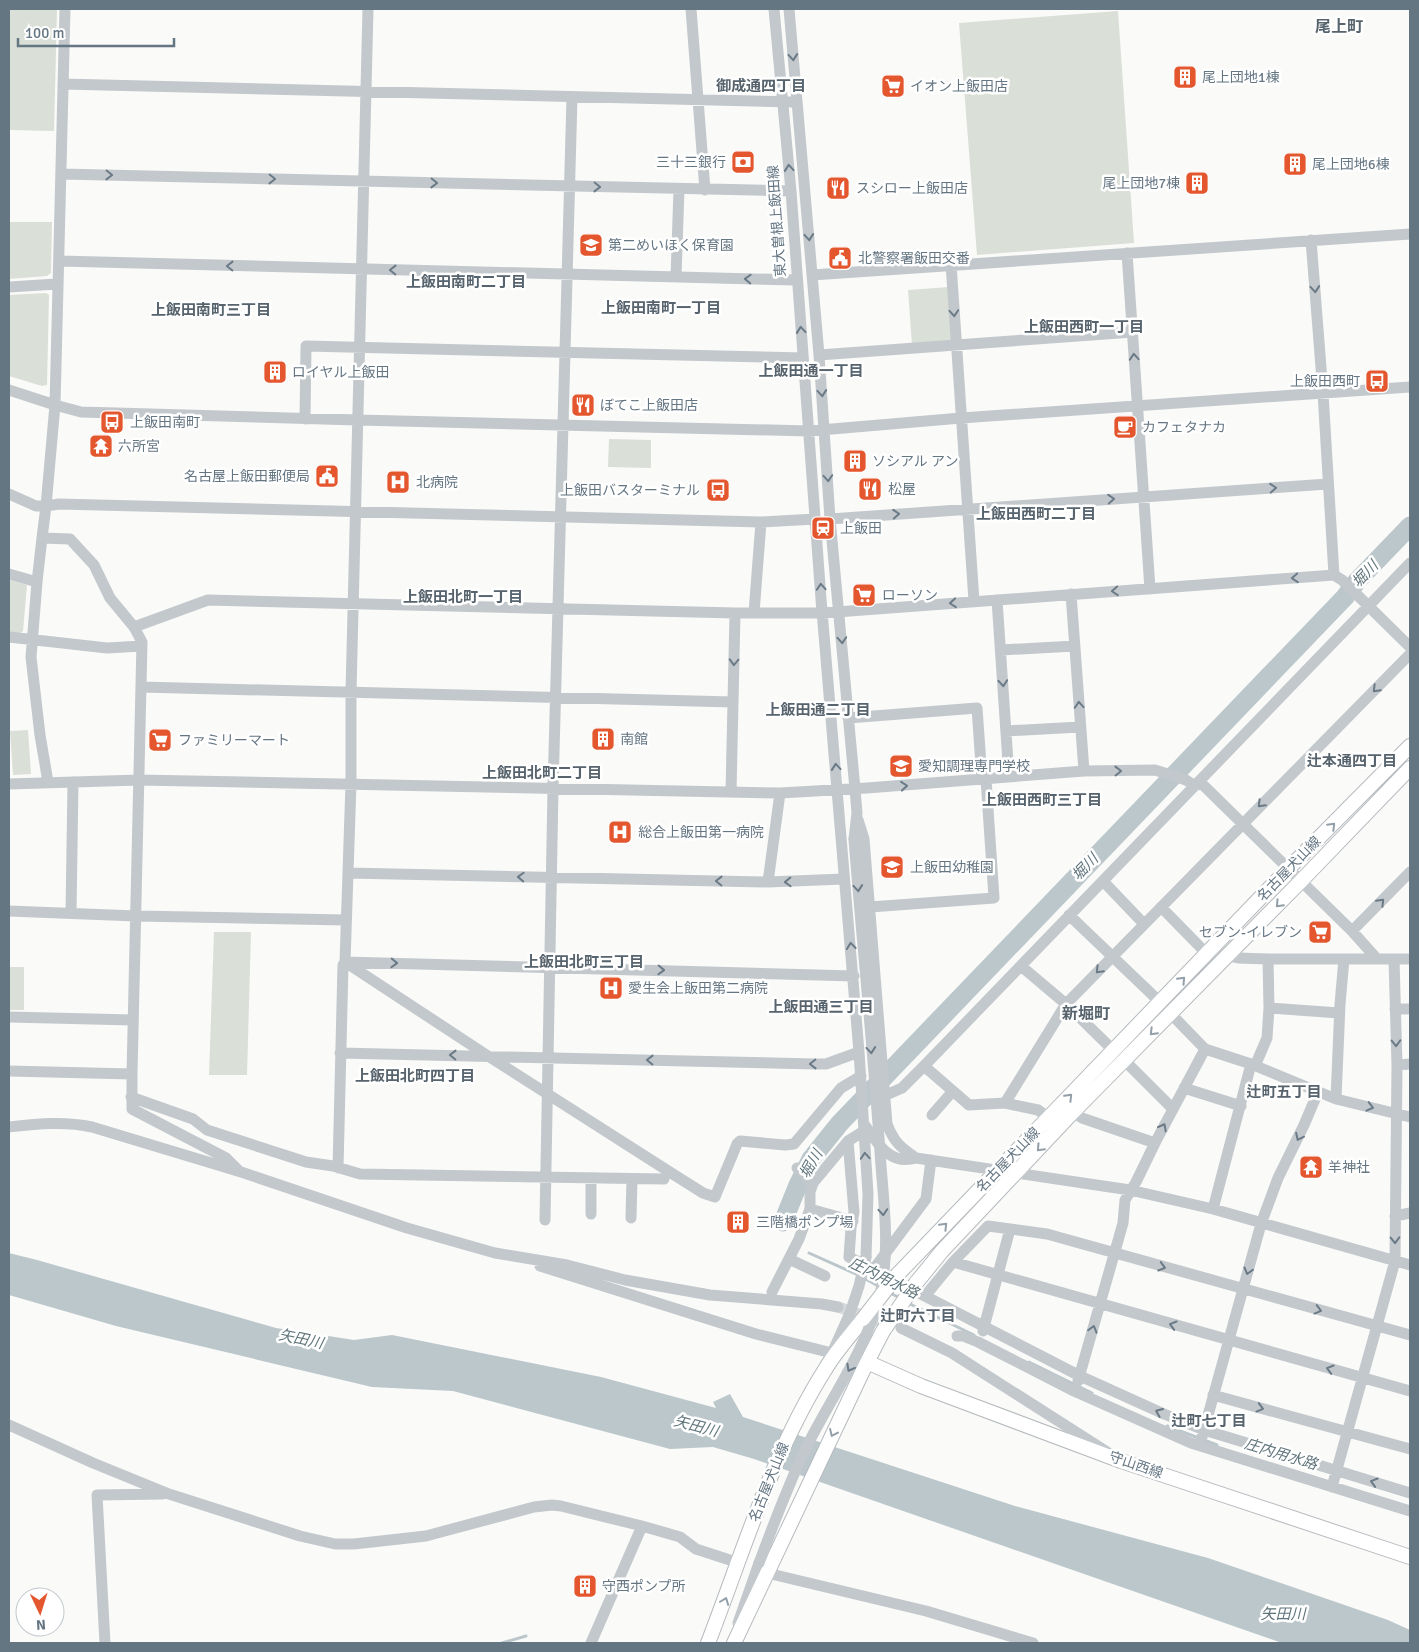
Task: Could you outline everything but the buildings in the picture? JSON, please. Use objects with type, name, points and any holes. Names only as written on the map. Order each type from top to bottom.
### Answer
[{"type":"main road","name":"名古屋犬山線","points":[[708,1643],[776,1462],[791,1428],[828,1363],[898,1274],[1288,869],[1410,746]]},
{"type":"main road","name":"名古屋犬山線","points":[[733,1643],[766,1567],[864,1367],[883,1332],[916,1283],[942,1251],[1073,1112],[1229,956],[1410,768]]},
{"type":"main road","name":"守山西線","points":[[864,1367],[1121,1460],[1410,1557]]},
{"type":"street","points":[[48,782],[31,657],[55,405],[65,9]]},
{"type":"street","points":[[338,1168],[343,965],[345,962],[351,783],[351,692],[368,9]]},
{"type":"street","points":[[691,9],[705,190]]},
{"type":"street","name":"東大曽根上飯田線","points":[[774,9],[791,191],[796,280],[844,879],[854,976],[868,1194],[866,1257],[850,1313],[828,1363]]},
{"type":"street","points":[[789,9],[848,718],[857,813],[864,839],[887,1124],[892,1137],[905,1151],[916,1158],[1130,1190],[1213,1210],[1410,1265]]},
{"type":"street","points":[[63,84],[366,93],[797,102]]},
{"type":"street","points":[[545,1220],[553,789],[572,97]]},
{"type":"street","points":[[60,174],[791,191]]},
{"type":"street","points":[[676,277],[679,189]]},
{"type":"street","points":[[812,275],[950,264],[1410,234]]},
{"type":"street","points":[[1311,240],[1328,484],[1341,580],[1410,647]]},
{"type":"street","points":[[1127,253],[1150,588]]},
{"type":"street","points":[[58,261],[796,280]]},
{"type":"street","points":[[950,264],[974,601]]},
{"type":"street","points":[[9,287],[58,284]]},
{"type":"street","points":[[819,356],[1133,332]]},
{"type":"street","points":[[305,419],[306,346],[803,358]]},
{"type":"street","points":[[9,390],[81,412],[809,431],[1137,405],[1410,387]]},
{"type":"street","points":[[830,519],[1328,484]]},
{"type":"street","points":[[9,494],[36,506],[59,504],[761,522],[815,519]]},
{"type":"street","points":[[754,613],[761,522]]},
{"type":"street","points":[[42,538],[70,539],[94,565],[110,598],[134,627],[142,642],[132,1109],[226,1158],[241,1172]]},
{"type":"street","points":[[884,1091],[902,1088],[924,1066],[1102,882],[1193,782],[1365,603],[1410,563]]},
{"type":"street","points":[[9,574],[37,582]]},
{"type":"street","points":[[134,627],[208,600],[735,613],[823,613],[1150,588],[1341,580]]},
{"type":"street","points":[[1071,594],[1084,771]]},
{"type":"street","points":[[997,600],[1009,777]]},
{"type":"street","points":[[731,792],[735,613]]},
{"type":"street","points":[[9,637],[107,648],[142,646]]},
{"type":"street","points":[[1001,650],[1075,646]]},
{"type":"street","points":[[1005,1103],[1066,1004],[1410,654]]},
{"type":"street","points":[[141,686],[732,702]]},
{"type":"street","points":[[848,718],[977,708],[994,898],[870,907]]},
{"type":"street","points":[[1006,731],[1080,727]]},
{"type":"street","points":[[9,784],[140,780],[780,793],[1084,771],[1159,771],[1193,782],[1242,824],[1352,931],[1377,958]]},
{"type":"street","points":[[70,913],[74,782]]},
{"type":"street","points":[[768,882],[780,793]]},
{"type":"street","points":[[857,813],[854,839],[886,1244],[884,1272],[880,1295],[868,1329],[855,1358],[793,1475],[766,1567],[1034,1643]]},
{"type":"street","points":[[1352,931],[1410,872]]},
{"type":"street","points":[[348,873],[768,882],[844,879]]},
{"type":"street","points":[[1102,882],[1144,924]]},
{"type":"street","points":[[1161,907],[1207,954]]},
{"type":"street","points":[[9,911],[136,916],[346,920]]},
{"type":"street","points":[[1069,915],[1161,1003]]},
{"type":"street","points":[[1229,956],[1268,959],[1410,959]]},
{"type":"street","points":[[1213,1210],[1240,1106],[1253,1065],[1267,1038],[1269,1008],[1268,959]]},
{"type":"street","points":[[1332,1487],[1395,1261],[1397,1114],[1394,959]]},
{"type":"street","points":[[1336,1099],[1339,1012],[1344,960]]},
{"type":"street","points":[[345,962],[854,976]]},
{"type":"street","points":[[345,962],[704,1194],[715,1197],[737,1144],[740,1141],[794,1144],[841,1088],[861,1079]]},
{"type":"street","points":[[1021,966],[1066,1004],[1114,1051]]},
{"type":"street","points":[[1269,1008],[1339,1012]]},
{"type":"street","points":[[1396,1009],[1410,1009]]},
{"type":"street","points":[[1171,1014],[1205,1049],[1253,1065],[1336,1099],[1410,1117]]},
{"type":"street","points":[[9,1017],[133,1020]]},
{"type":"street","points":[[1074,1390],[1080,1376],[1123,1223],[1125,1200],[1205,1049]]},
{"type":"street","points":[[340,1054],[826,1064],[859,1052]]},
{"type":"street","points":[[1125,1061],[1173,1109]]},
{"type":"street","points":[[1396,1065],[1410,1064]]},
{"type":"street","points":[[924,1066],[969,1105],[1005,1103],[1038,1110],[1049,1118]]},
{"type":"street","points":[[9,1071],[132,1074]]},
{"type":"street","points":[[1184,1088],[1240,1106]]},
{"type":"street","points":[[932,1115],[952,1092]]},
{"type":"street","points":[[1200,1446],[1261,1224],[1278,1178],[1318,1092]]},
{"type":"street","points":[[131,1097],[193,1119],[207,1130],[306,1162],[360,1174],[664,1179]]},
{"type":"street","points":[[1073,1112],[1082,1118],[1154,1144]]},
{"type":"street","points":[[9,1127],[47,1123],[73,1123],[111,1133],[241,1172],[407,1228],[495,1253],[756,1334],[828,1363]]},
{"type":"street","points":[[772,1292],[799,1239],[810,1209],[811,1181],[856,1134],[864,1123],[884,1152],[897,1158],[910,1160],[916,1158]]},
{"type":"street","points":[[848,1141],[854,1212],[849,1257],[925,1296],[982,1334],[1074,1390],[1200,1446],[1410,1510]]},
{"type":"street","points":[[873,1270],[926,1199],[931,1160]]},
{"type":"street","points":[[797,1168],[811,1181]]},
{"type":"street","points":[[590,1178],[591,1214]]},
{"type":"street","points":[[631,1218],[632,1179]]},
{"type":"street","points":[[810,1209],[853,1221]]},
{"type":"street","points":[[1395,1216],[1410,1213]]},
{"type":"street","points":[[925,1296],[953,1262],[988,1226],[1047,1234],[1410,1335]]},
{"type":"street","points":[[982,1334],[1010,1230]]},
{"type":"street","points":[[495,1253],[567,1265],[625,1280],[710,1295],[813,1303],[838,1307]]},
{"type":"street","points":[[789,1259],[825,1276]]},
{"type":"street","points":[[953,1262],[1410,1391]]},
{"type":"street","points":[[901,1328],[952,1354],[1121,1460]]},
{"type":"street","points":[[957,1336],[982,1334],[1080,1376],[1132,1401],[1204,1430],[1410,1493]]},
{"type":"street","points":[[1213,1395],[1410,1449]]},
{"type":"street","points":[[10,1426],[168,1494],[300,1536],[335,1544],[354,1544],[426,1536],[534,1507],[552,1505],[680,1537],[696,1549],[740,1560]]},
{"type":"street","points":[[105,1643],[97,1495],[168,1494]]},
{"type":"street","points":[[591,1643],[642,1526]]},
{"type":"shaded area","points":[[9,9],[57,9],[54,131],[9,130]]},
{"type":"shaded area","points":[[1118,11],[1134,243],[977,255],[959,23]]},
{"type":"shaded area","points":[[9,222],[52,222],[51,273],[47,276],[9,279]]},
{"type":"shaded area","points":[[949,287],[953,342],[912,345],[908,290]]},
{"type":"shaded area","points":[[46,293],[49,295],[47,385],[42,386],[9,376],[9,295]]},
{"type":"shaded area","points":[[609,439],[651,440],[651,468],[608,467]]},
{"type":"shaded area","points":[[9,580],[27,585],[23,631],[18,635],[9,634]]},
{"type":"shaded area","points":[[28,730],[31,774],[13,775],[10,731]]},
{"type":"shaded area","points":[[214,932],[251,932],[247,1075],[209,1075]]},
{"type":"shaded area","points":[[9,967],[24,967],[24,1010],[9,1010]]},
{"type":"water","name":"矢田川","points":[[9,1253],[276,1328],[354,1340],[392,1335],[601,1377],[716,1408],[713,1402],[730,1394],[743,1417],[1015,1506],[1208,1558],[1388,1620],[1410,1630],[1410,1643],[1282,1643],[754,1459],[713,1447],[670,1449],[453,1391],[372,1387],[116,1326],[9,1295]]},
{"type":"waterway","name":"堀川","points":[[783,1222],[811,1159],[840,1123],[1345,597],[1357,581],[1410,526]]},
{"type":"waterway","name":"庄内用水路","points":[[809,1253],[858,1275]]},
{"type":"waterway","name":"庄内用水路","points":[[864,1278],[878,1286]]},
{"type":"waterway","name":"庄内用水路","points":[[888,1292],[900,1298]]},
{"type":"waterway","name":"庄内用水路","points":[[908,1303],[974,1335]]},
{"type":"waterway","name":"庄内用水路","points":[[1029,1362],[1092,1393]]},
{"type":"waterway","name":"庄内用水路","points":[[1167,1426],[1217,1445]]},
{"type":"waterway","points":[[502,1643],[526,1636]]},
{"type":"tunnel","points":[[838,1307],[895,1326]]},
{"type":"place","name":"尾上団地1棟","points":[[1185,77]]},
{"type":"place","name":"イオン上飯田店","points":[[893,86]]},
{"type":"place","name":"三十三銀行","points":[[743,162]]},
{"type":"place","name":"尾上団地6棟","points":[[1295,164]]},
{"type":"place","name":"尾上団地7棟","points":[[1197,183]]},
{"type":"place","name":"スシロー上飯田店","points":[[838,188]]},
{"type":"place","name":"第二めいほく保育園","points":[[591,245]]},
{"type":"place","name":"北警察署飯田交番","points":[[840,258]]},
{"type":"place","name":"ロイヤル上飯田","points":[[275,372]]},
{"type":"place","name":"上飯田西町","points":[[1377,381]]},
{"type":"place","name":"ぼてこ上飯田店","points":[[583,405]]},
{"type":"place","name":"上飯田南町","points":[[112,422]]},
{"type":"place","name":"カフェタナカ","points":[[1125,427]]},
{"type":"place","name":"六所宮","points":[[101,446]]},
{"type":"place","name":"ソシアル アン","points":[[855,461]]},
{"type":"place","name":"名古屋上飯田郵便局","points":[[327,476]]},
{"type":"place","name":"北病院","points":[[398,482]]},
{"type":"place","name":"松屋","points":[[870,489]]},
{"type":"place","name":"上飯田バスターミナル","points":[[718,490]]},
{"type":"place","name":"上飯田","points":[[823,528]]},
{"type":"place","name":"ローソン","points":[[864,595]]},
{"type":"place","name":"南館","points":[[603,739]]},
{"type":"place","name":"ファミリーマート","points":[[160,740]]},
{"type":"place","name":"愛知調理専門学校","points":[[901,766]]},
{"type":"place","name":"総合上飯田第一病院","points":[[620,832]]},
{"type":"place","name":"上飯田幼稚園","points":[[892,867]]},
{"type":"place","name":"セブン-イレブン","points":[[1320,932]]},
{"type":"place","name":"愛生会上飯田第二病院","points":[[611,988]]},
{"type":"place","name":"羊神社","points":[[1311,1167]]},
{"type":"place","name":"三階橋ポンプ場","points":[[738,1222]]},
{"type":"place","name":"守西ポンプ所","points":[[585,1586]]},
{"type":"district","name":"尾上町","points":[[1339,27]]},
{"type":"district","name":"御成通四丁目","points":[[761,86]]},
{"type":"district","name":"上飯田南町二丁目","points":[[466,282]]},
{"type":"district","name":"上飯田南町一丁目","points":[[661,308]]},
{"type":"district","name":"上飯田南町三丁目","points":[[211,310]]},
{"type":"district","name":"上飯田西町一丁目","points":[[1084,327]]},
{"type":"district","name":"上飯田通一丁目","points":[[811,371]]},
{"type":"district","name":"上飯田西町二丁目","points":[[1036,514]]},
{"type":"district","name":"上飯田北町一丁目","points":[[463,597]]},
{"type":"district","name":"上飯田通二丁目","points":[[818,710]]},
{"type":"district","name":"辻本通四丁目","points":[[1352,761]]},
{"type":"district","name":"上飯田北町二丁目","points":[[542,773]]},
{"type":"district","name":"上飯田西町三丁目","points":[[1042,800]]},
{"type":"district","name":"上飯田北町三丁目","points":[[584,962]]},
{"type":"district","name":"上飯田通三丁目","points":[[821,1007]]},
{"type":"district","name":"新堀町","points":[[1086,1014]]},
{"type":"district","name":"上飯田北町四丁目","points":[[415,1076]]},
{"type":"district","name":"辻町五丁目","points":[[1284,1092]]},
{"type":"district","name":"辻町六丁目","points":[[918,1316]]},
{"type":"district","name":"辻町七丁目","points":[[1209,1421]]}]
